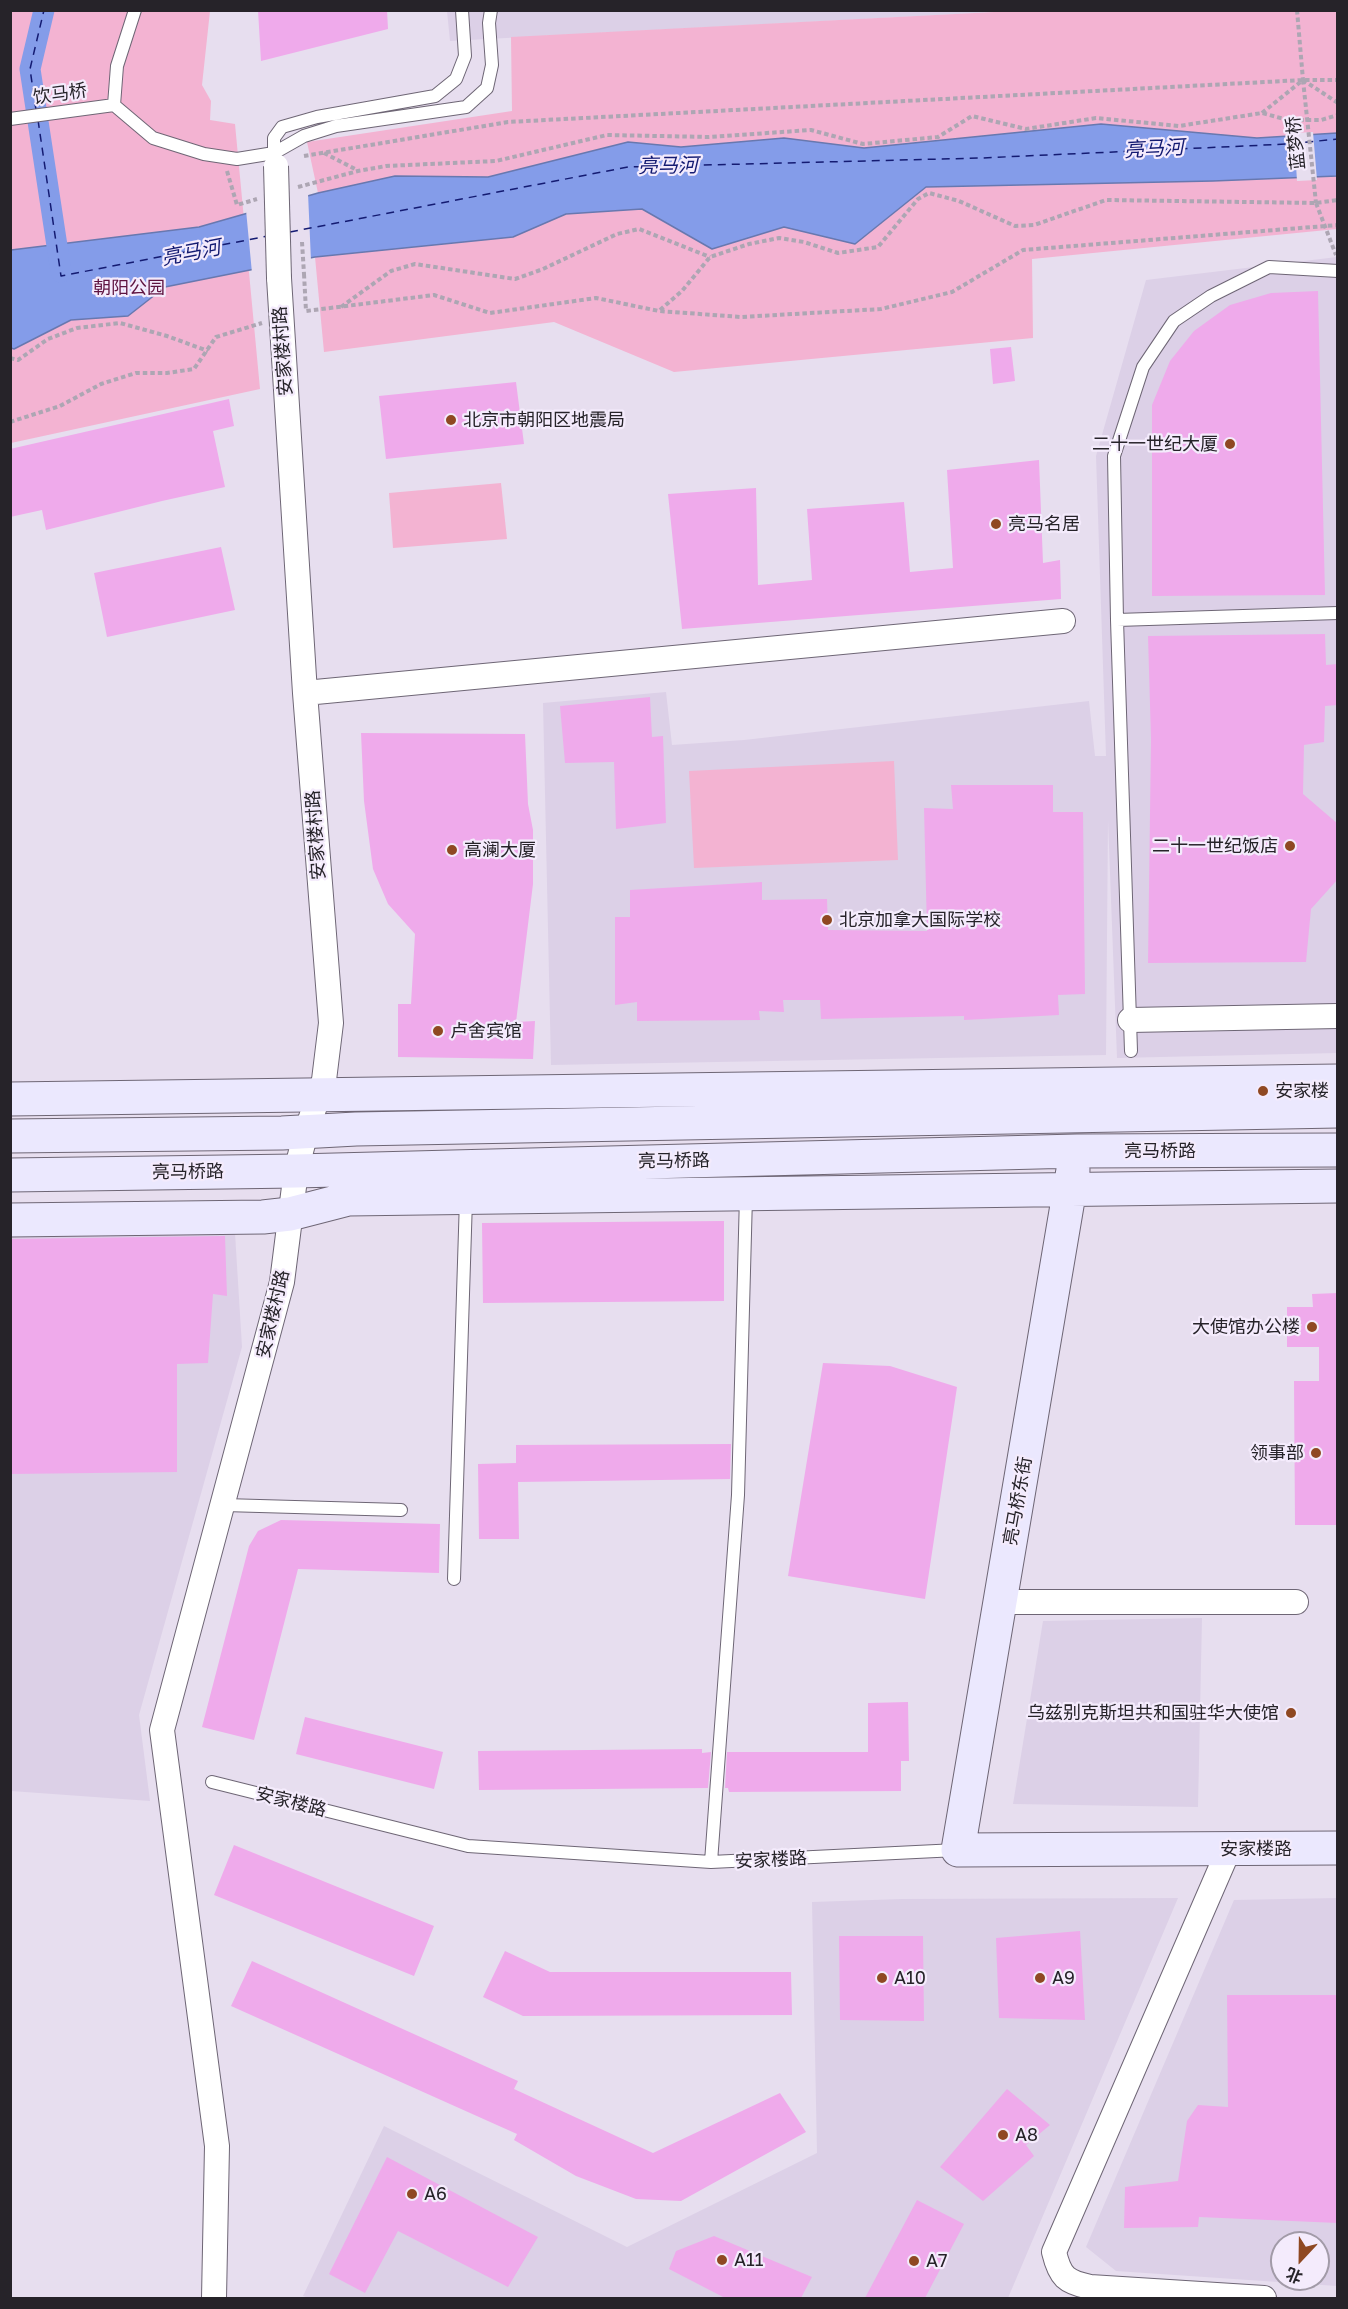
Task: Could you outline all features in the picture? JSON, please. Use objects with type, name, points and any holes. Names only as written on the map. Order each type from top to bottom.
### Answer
[{"type":"street","name":"安家楼村路","points":[[214,2298],[217,2146],[162,1730],[282,1282],[296,1171],[306,1132],[321,1094],[331,1023],[305,693],[281,316],[279,278],[282,159]]},
{"type":"street","points":[[305,693],[1063,621]]},
{"type":"street","points":[[1130,1020],[1338,1016]]},
{"type":"street","points":[[10,1099],[1338,1081]]},
{"type":"street","name":"亮马桥路","points":[[10,1136],[1338,1111]]},
{"type":"street","name":"亮马桥路","points":[[10,1175],[296,1171],[1077,1151],[1338,1150]]},
{"type":"street","name":"亮马桥东街","points":[[958,1850],[1077,1151]]},
{"type":"street","points":[[10,1220],[263,1217],[290,1214],[348,1199],[1338,1186]]},
{"type":"street","points":[[1001,1602],[1296,1602]]},
{"type":"street","name":"安家楼路","points":[[958,1850],[1338,1848]]},
{"type":"street","points":[[1229,1849],[1054,2253],[1057,2266],[1071,2283],[1090,2287],[1264,2298]]},
{"type":"lane","points":[[135,10],[117,66],[114,105],[153,138],[204,154],[237,159],[282,159],[304,136],[336,126],[466,107],[487,88],[492,65],[489,23],[491,10]]},
{"type":"lane","points":[[282,159],[274,138],[282,127],[317,117],[435,96],[456,79],[465,56],[462,10]]},
{"type":"lane","name":"饮马桥","points":[[10,119],[114,105]]},
{"type":"lane","points":[[1131,1051],[1114,456],[1143,367],[1174,321],[1211,296],[1269,267],[1338,271]]},
{"type":"lane","points":[[1117,620],[1338,613]]},
{"type":"lane","points":[[711,1862],[738,1495],[747,1194]]},
{"type":"lane","points":[[454,1579],[466,1198]]},
{"type":"lane","points":[[224,1505],[401,1510]]},
{"type":"lane","name":"安家楼路","points":[[212,1782],[468,1846],[711,1862],[958,1850]]},
{"type":"path","name":"蓝梦桥","points":[[1297,10],[1316,203],[1327,226],[1338,260]]},
{"type":"path","points":[[1303,80],[1338,103]]},
{"type":"path","points":[[1262,113],[1303,80]]},
{"type":"path","points":[[282,159],[508,122],[1338,80]]},
{"type":"path","points":[[323,153],[358,171],[386,166],[496,161],[607,135],[709,137],[811,130],[864,144],[938,137],[972,116],[1026,129],[1096,118],[1179,126],[1262,113],[1288,120],[1321,120],[1338,115]]},
{"type":"path","points":[[222,156],[237,205]]},
{"type":"path","points":[[659,311],[682,291],[710,257],[749,244],[779,238],[804,242],[838,253],[878,246],[918,200],[929,193],[958,201],[1015,226],[1034,225],[1106,200],[1316,203],[1338,200]]},
{"type":"path","points":[[10,422],[60,406],[101,384],[136,373],[167,373],[194,369],[216,337],[281,316],[306,311],[434,295],[490,313],[596,298],[659,311],[741,317],[881,309],[952,292],[1023,250],[1338,225]]},
{"type":"path","points":[[339,308],[391,271],[415,264],[515,279],[543,269],[617,234],[639,229],[710,257]]},
{"type":"path","points":[[304,274],[306,311]]},
{"type":"path","points":[[10,358],[18,360],[48,339],[77,328],[120,323],[167,336],[208,351]]},
{"type":"shaded area","points":[[447,11],[1013,11],[450,41]]},
{"type":"shaded area","points":[[1337,257],[1337,1053],[1117,1058],[1108,820],[1106,1055],[551,1065],[543,703],[666,692],[672,745],[744,740],[1089,701],[1095,756],[1106,756],[1096,456],[1146,280]]},
{"type":"shaded area","points":[[10,1231],[235,1233],[242,1347],[139,1715],[150,1801],[11,1791]]},
{"type":"shaded area","points":[[1202,1618],[1198,1807],[1013,1804],[1043,1621]]},
{"type":"shaded area","points":[[1178,1898],[1008,2298],[309,2298],[303,2296],[384,2126],[627,2247],[817,2153],[812,1902],[902,1899]]},
{"type":"shaded area","points":[[1337,1898],[1337,2286],[1330,2286],[1330,2231],[1270,2231],[1270,2281],[1116,2271],[1086,2247],[1234,1900]]},
{"type":"green space","name":"朝阳公园","points":[[10,11],[210,11],[202,85],[211,101],[210,120],[235,124],[260,389],[11,443]]},
{"type":"green space","points":[[1013,11],[1337,11],[1337,133],[1257,138],[1101,124],[864,148],[784,138],[681,147],[628,142],[488,177],[395,176],[318,193],[307,142],[512,111],[511,37]]},
{"type":"green space","points":[[1337,176],[1337,229],[1032,259],[1033,338],[674,372],[554,322],[324,352],[315,257],[513,237],[566,214],[642,209],[712,249],[784,227],[855,244],[926,187]]},
{"type":"green space","points":[[501,483],[507,539],[393,548],[389,493]]},
{"type":"green space","points":[[894,761],[898,860],[694,868],[689,771]]},
{"type":"water","name":"亮马河","points":[[1101,124],[1257,138],[1337,133],[1337,176],[926,187],[855,244],[784,227],[712,249],[642,209],[566,214],[513,237],[315,257],[165,287],[128,316],[71,320],[14,349],[11,348],[11,250],[199,227],[318,193],[395,176],[488,177],[628,142],[681,147],[784,138],[864,148]]},
{"type":"pier","points":[[1313,132],[1317,180],[1297,181],[1294,133]]},
{"type":"pier","points":[[308,193],[311,261],[252,273],[246,210]]},
{"type":"building","points":[[258,10],[387,10],[388,29],[261,61]]},
{"type":"building","points":[[1318,291],[1325,595],[1152,596],[1152,405],[1170,361],[1194,331],[1230,305],[1271,293]]},
{"type":"building","points":[[1011,347],[1015,381],[993,384],[990,349]]},
{"type":"building","name":"北京市朝阳区地震局","points":[[516,382],[524,444],[386,459],[379,396]]},
{"type":"building","points":[[229,399],[234,426],[213,431],[225,487],[46,530],[42,510],[10,517],[10,449]]},
{"type":"building","name":"亮马名居","points":[[1039,460],[1043,563],[1060,560],[1061,599],[682,629],[668,494],[756,488],[758,585],[812,580],[807,509],[904,502],[910,572],[953,568],[947,470]]},
{"type":"building","points":[[221,547],[235,610],[107,637],[94,573]]},
{"type":"building","points":[[1325,634],[1326,665],[1338,664],[1338,705],[1325,706],[1324,742],[1304,745],[1303,794],[1338,824],[1338,879],[1311,909],[1306,962],[1148,963],[1151,739],[1148,636]]},
{"type":"building","points":[[650,697],[652,737],[663,736],[666,823],[616,829],[614,762],[565,763],[560,706]]},
{"type":"building","name":"高澜大厦","points":[[361,733],[525,734],[528,804],[533,830],[533,884],[516,1022],[535,1021],[533,1059],[398,1057],[398,1004],[411,1004],[415,934],[388,904],[373,869],[364,801]]},
{"type":"building","points":[[951,785],[1053,785],[1053,812],[1083,812],[1085,994],[1058,995],[1059,1015],[964,1020],[964,1016],[821,1019],[820,1000],[783,1000],[784,1012],[759,1011],[760,1020],[637,1021],[637,1002],[615,1005],[615,917],[630,917],[630,890],[762,882],[762,900],[827,899],[828,930],[927,931],[924,808],[953,809]]},
{"type":"building","points":[[724,1221],[724,1301],[483,1303],[482,1223]]},
{"type":"building","points":[[225,1236],[227,1296],[213,1294],[208,1363],[177,1364],[177,1472],[10,1474],[10,1239]]},
{"type":"building","name":"领事部","points":[[1338,1293],[1338,1525],[1295,1525],[1294,1381],[1319,1381],[1319,1347],[1287,1347],[1287,1307],[1313,1307],[1312,1294]]},
{"type":"building","points":[[823,1363],[890,1366],[957,1387],[925,1599],[788,1576]]},
{"type":"building","points":[[731,1444],[730,1479],[518,1482],[519,1539],[479,1539],[478,1464],[516,1463],[516,1445]]},
{"type":"building","points":[[281,1520],[440,1524],[439,1573],[298,1569],[254,1740],[202,1727],[249,1546],[258,1531]]},
{"type":"building","points":[[908,1702],[909,1761],[901,1761],[901,1791],[729,1792],[728,1788],[725,1788],[727,1752],[868,1752],[868,1703]]},
{"type":"building","points":[[305,1717],[443,1752],[434,1789],[296,1754]]},
{"type":"building","points":[[702,1749],[702,1753],[711,1752],[708,1788],[479,1790],[478,1751]]},
{"type":"building","points":[[234,1845],[434,1926],[414,1976],[214,1895]]},
{"type":"building","name":"A9","points":[[1080,1931],[1085,2020],[999,2018],[996,1938]]},
{"type":"building","name":"A10","points":[[839,1936],[923,1936],[924,2021],[840,2020]]},
{"type":"building","points":[[505,1951],[550,1972],[791,1972],[792,2015],[523,2016],[483,1997]]},
{"type":"building","points":[[252,1961],[518,2081],[514,2089],[653,2153],[780,2093],[806,2132],[681,2201],[636,2199],[576,2176],[514,2140],[517,2134],[231,2006]]},
{"type":"building","points":[[1227,1995],[1338,1995],[1338,2223],[1199,2217],[1198,2227],[1124,2228],[1125,2187],[1178,2181],[1187,2121],[1198,2105],[1228,2107]]},
{"type":"building","name":"A8","points":[[1007,2089],[1050,2125],[1026,2145],[1034,2156],[983,2201],[940,2167]]},
{"type":"building","name":"A6","points":[[387,2157],[538,2237],[508,2287],[398,2231],[365,2293],[329,2274]]},
{"type":"building","name":"A7","points":[[917,2200],[964,2224],[925,2298],[865,2298]]},
{"type":"building","name":"A11","points":[[714,2236],[812,2277],[801,2298],[725,2298],[669,2269],[676,2251]]},
{"type":"waterway","points":[[44,10],[30,69],[61,272]]},
{"type":"ferry route","points":[[36,110],[30,69],[44,10]]},
{"type":"ferry route","points":[[38,120],[61,276],[268,236]]},
{"type":"ferry route","points":[[290,232],[628,167],[981,158],[1288,144],[1338,139]]},
{"type":"place","name":"北京市朝阳区地震局","points":[[451,420]]},
{"type":"place","name":"二十一世纪大厦","points":[[1230,444]]},
{"type":"place","name":"亮马名居","points":[[996,524]]},
{"type":"place","name":"二十一世纪饭店","points":[[1290,846]]},
{"type":"place","name":"高澜大厦","points":[[452,850]]},
{"type":"place","name":"北京加拿大国际学校","points":[[827,920]]},
{"type":"place","name":"卢舍宾馆","points":[[438,1031]]},
{"type":"place","name":"安家楼","points":[[1263,1091]]},
{"type":"place","name":"大使馆办公楼","points":[[1312,1327]]},
{"type":"place","name":"领事部","points":[[1316,1453]]},
{"type":"place","name":"乌兹别克斯坦共和国驻华大使馆","points":[[1291,1713]]},
{"type":"place","name":"A10","points":[[882,1978]]},
{"type":"place","name":"A9","points":[[1040,1978]]},
{"type":"place","name":"A8","points":[[1003,2135]]},
{"type":"place","name":"A6","points":[[412,2194]]},
{"type":"place","name":"A11","points":[[722,2260]]},
{"type":"place","name":"A7","points":[[914,2261]]}]
